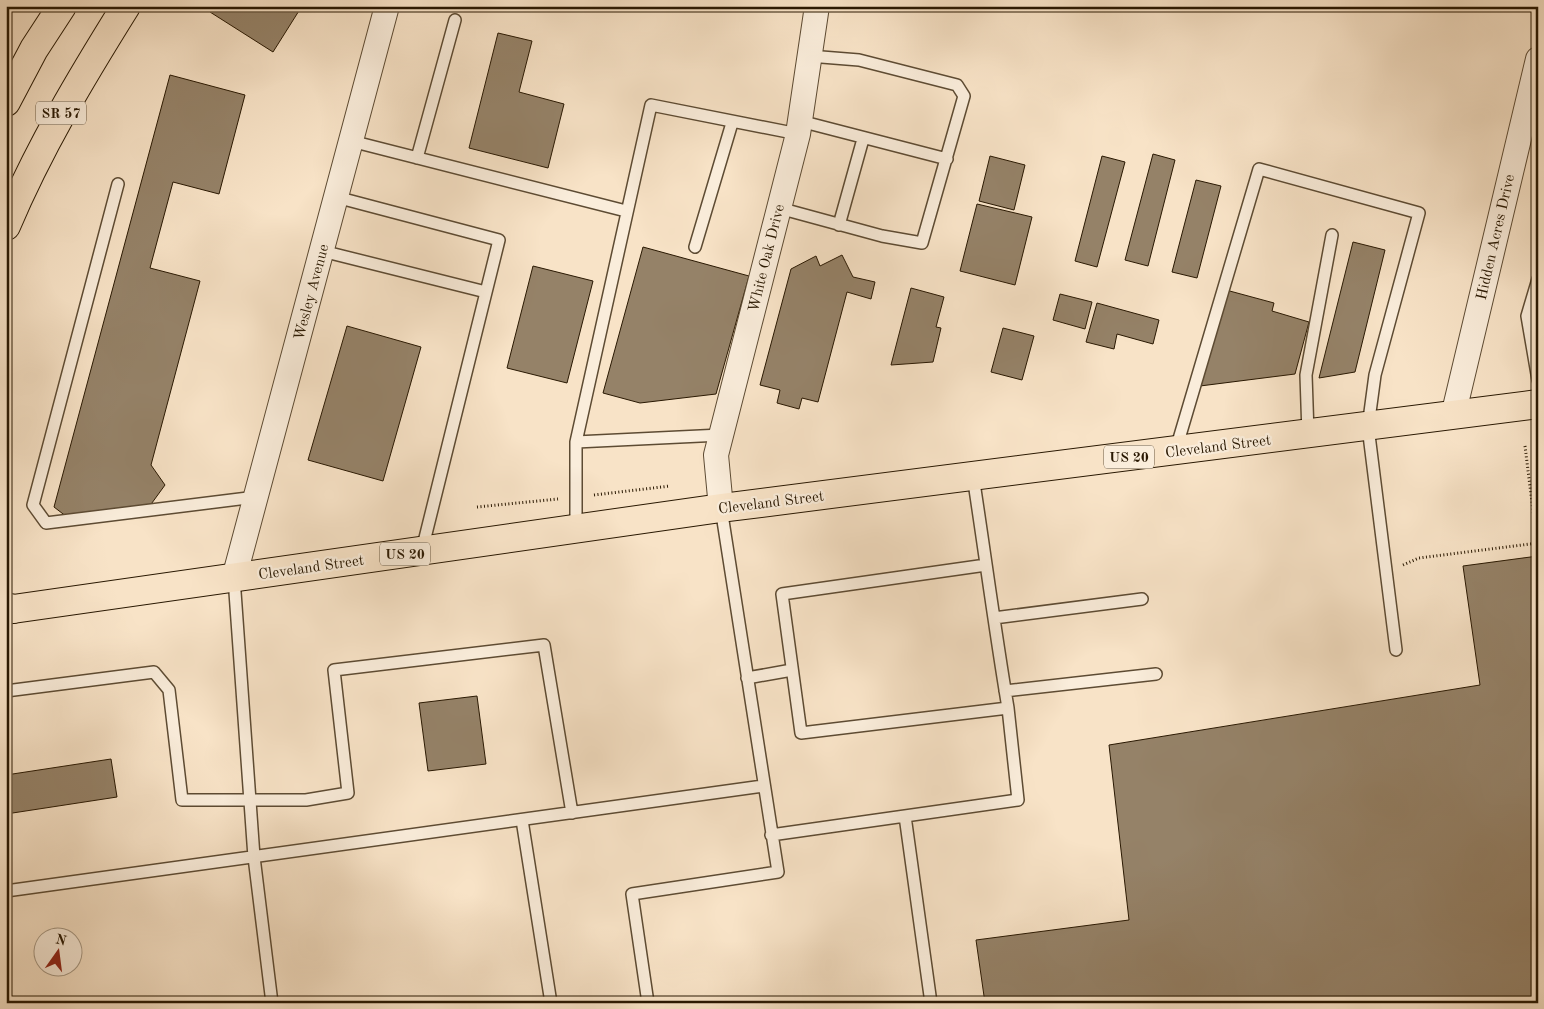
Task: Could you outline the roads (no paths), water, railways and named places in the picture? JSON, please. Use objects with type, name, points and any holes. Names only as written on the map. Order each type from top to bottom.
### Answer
[{"type":"main road","points":[[6,102],[34,50],[62,6]]},
{"type":"main road","name":"SR 57","points":[[6,226],[41,149],[126,6]]},
{"type":"main road","name":"Cleveland Street","points":[[8,609],[721,508],[1538,404]]},
{"type":"street","name":"Wesley Avenue","points":[[234,578],[387,6]]},
{"type":"street","name":"White Oak Drive","points":[[721,508],[716,454],[799,128],[817,6]]},
{"type":"street","name":"Hidden Acres Drive","points":[[1453,416],[1538,59]]},
{"type":"lane","points":[[417,158],[455,20]]},
{"type":"lane","points":[[779,208],[882,236],[922,243],[948,159],[964,96],[957,85],[859,60],[810,56]]},
{"type":"lane","points":[[576,529],[576,442],[651,105],[732,123],[799,128],[863,139],[948,159]]},
{"type":"lane","points":[[695,247],[732,123]]},
{"type":"lane","points":[[839,225],[863,139]]},
{"type":"lane","points":[[351,141],[626,211]]},
{"type":"lane","points":[[1176,451],[1259,169],[1419,213],[1375,375],[1368,427],[1396,650]]},
{"type":"lane","points":[[118,184],[34,505],[46,523],[256,496]]},
{"type":"lane","points":[[336,197],[499,240],[421,551]]},
{"type":"lane","points":[[1308,434],[1306,375],[1332,235]]},
{"type":"lane","points":[[322,251],[486,292]]},
{"type":"lane","points":[[1538,278],[1527,316],[1538,380]]},
{"type":"lane","points":[[576,442],[721,435]]},
{"type":"lane","points":[[771,835],[1018,800],[1008,708],[973,476]]},
{"type":"lane","points":[[648,1003],[632,894],[778,872],[721,508]]},
{"type":"lane","points":[[986,565],[782,594],[801,733],[1008,708]]},
{"type":"lane","points":[[234,578],[254,857],[272,1003]]},
{"type":"lane","points":[[994,618],[1142,599]]},
{"type":"lane","points":[[6,691],[154,672],[169,690],[182,800],[306,800],[348,793],[334,670],[544,645],[572,812]]},
{"type":"lane","points":[[747,678],[792,670]]},
{"type":"lane","points":[[1005,691],[1156,674]]},
{"type":"lane","points":[[6,891],[764,786]]},
{"type":"lane","points":[[905,816],[931,1003]]},
{"type":"lane","points":[[522,820],[551,1003]]}]
